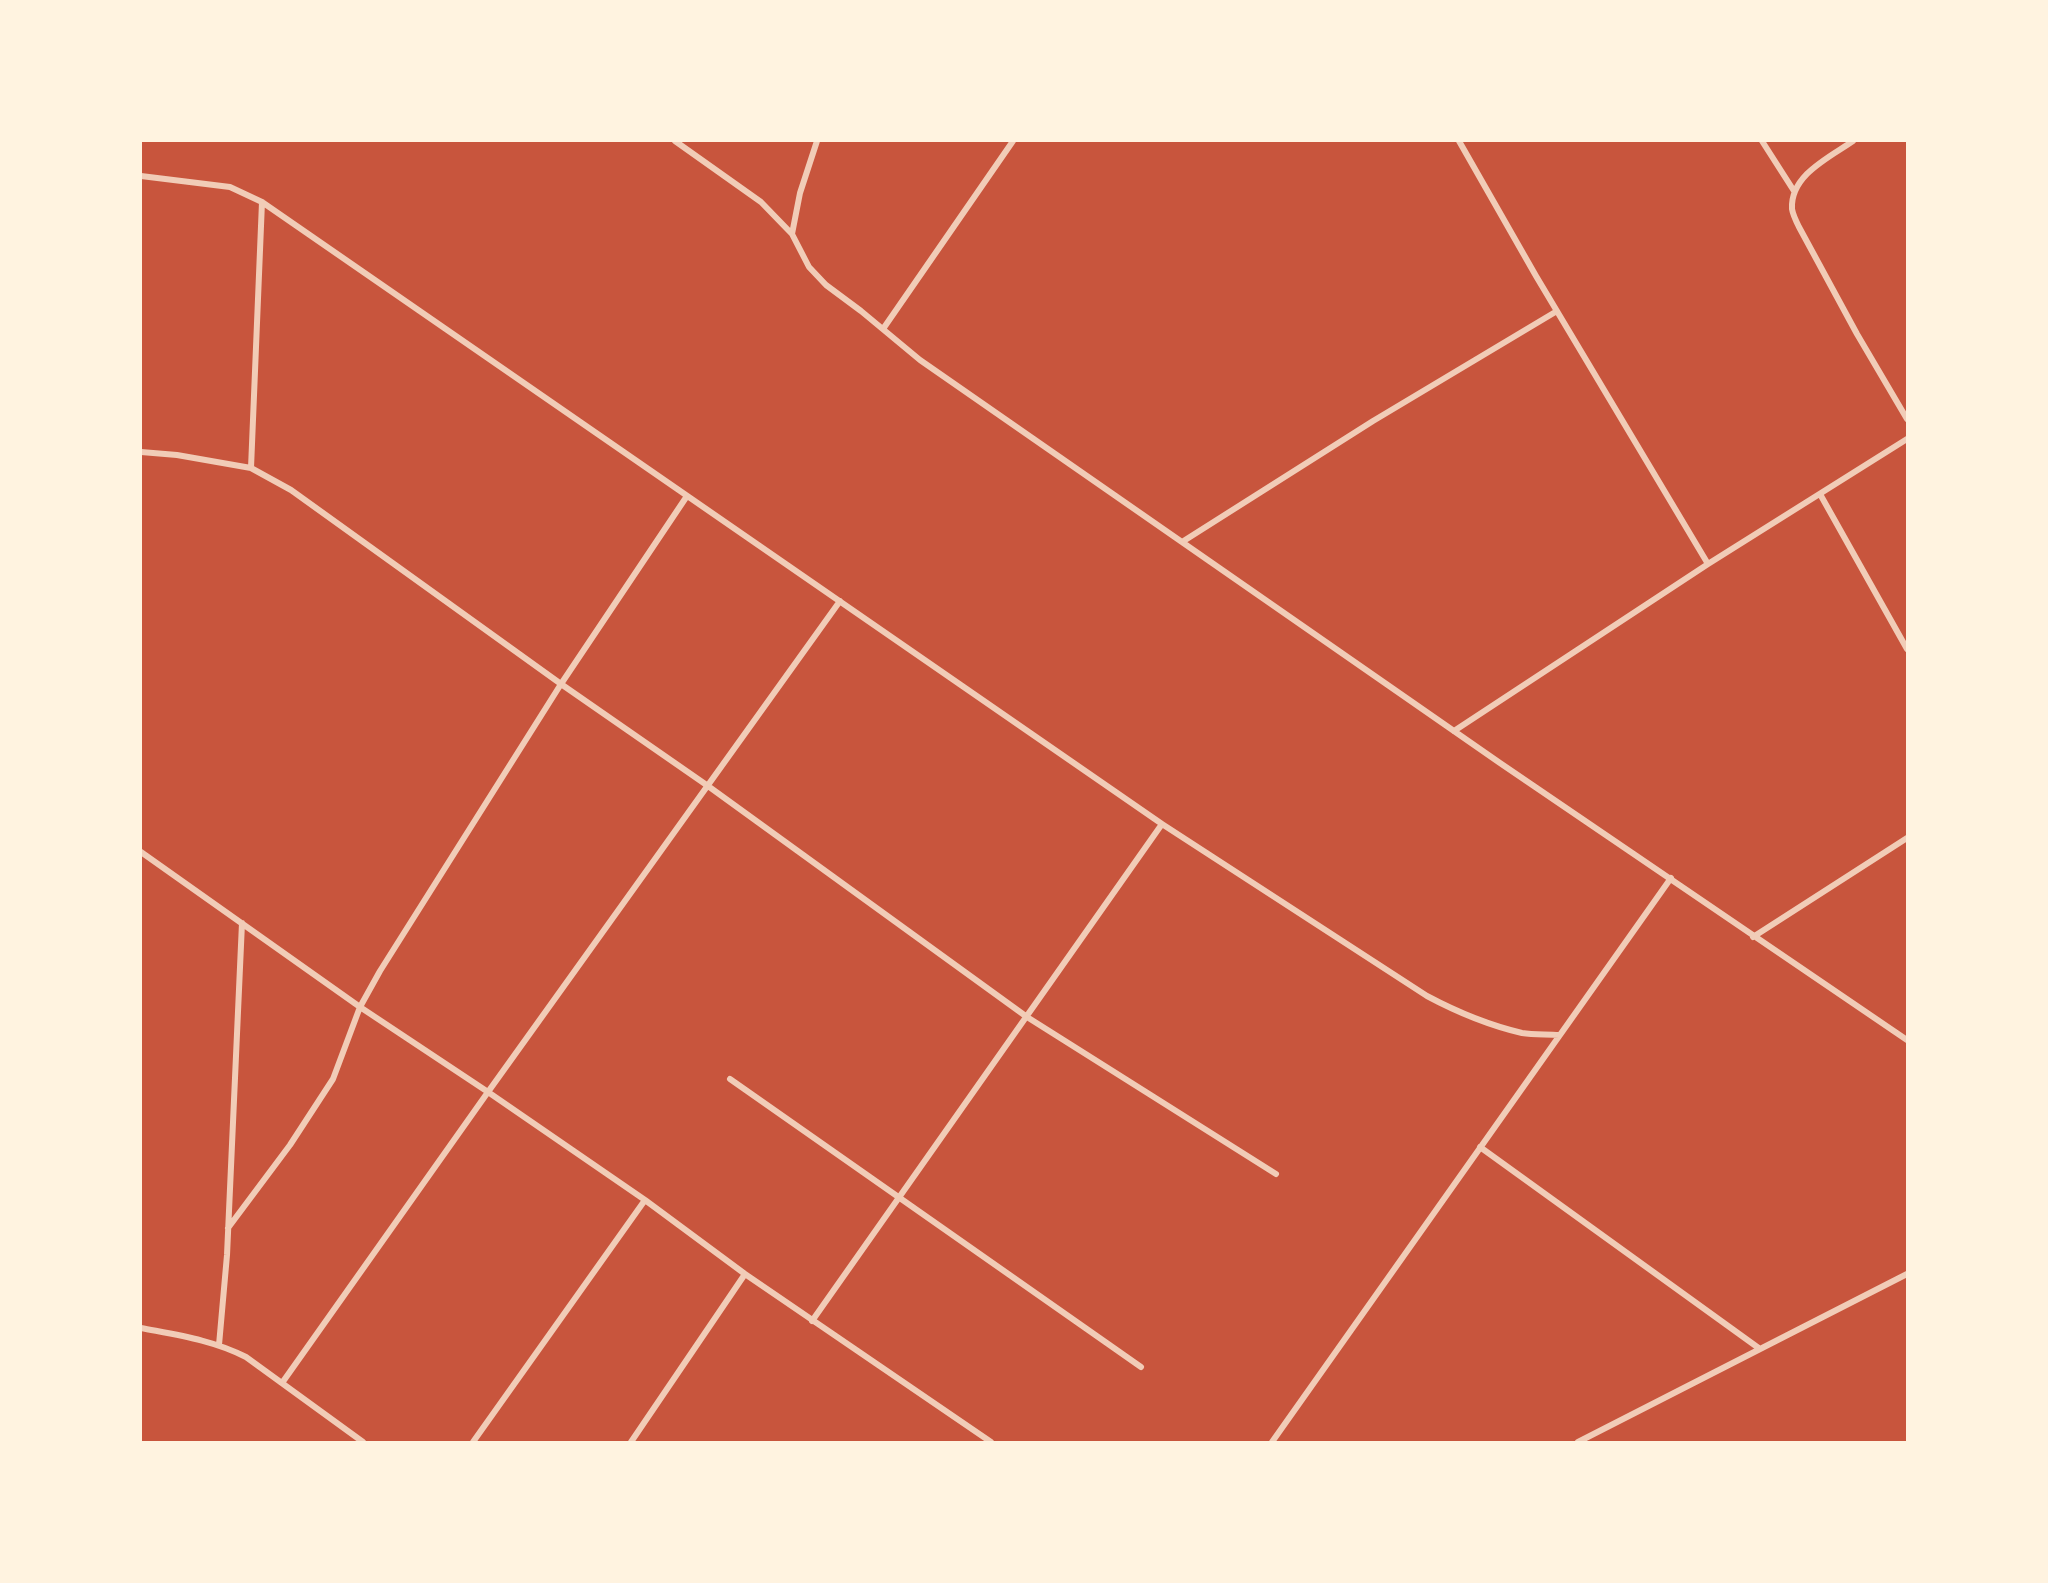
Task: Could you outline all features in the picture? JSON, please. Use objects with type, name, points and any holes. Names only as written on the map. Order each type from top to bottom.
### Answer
[{"type":"street","points":[[675,141],[755,197],[792,234],[809,267],[826,285],[920,360],[1454,731],[1907,1040]]},
{"type":"street","points":[[792,234],[800,193],[817,141]]},
{"type":"street","points":[[883,329],[1013,141]]},
{"type":"street","points":[[1459,141],[1708,564]]},
{"type":"street","points":[[1762,141],[1794,191]]},
{"type":"street","points":[[1853,141],[1809,171],[1794,191],[1792,210],[1857,334],[1907,418]]},
{"type":"street","points":[[141,176],[230,187],[262,202],[1162,824],[1427,996],[1482,1021],[1524,1033],[1559,1035]]},
{"type":"street","points":[[251,468],[262,202]]},
{"type":"street","points":[[1182,542],[1373,421],[1557,311]]},
{"type":"street","points":[[1454,731],[1708,564],[1907,439]]},
{"type":"street","points":[[141,452],[177,455],[251,468],[291,490],[561,684],[708,786],[1027,1017],[1276,1174]]},
{"type":"street","points":[[1820,494],[1907,649]]},
{"type":"street","points":[[228,1228],[290,1145],[328,1086],[360,1007],[386,961],[561,684],[687,496]]},
{"type":"street","points":[[282,1383],[840,601]]},
{"type":"street","points":[[812,1321],[1162,824]]},
{"type":"street","points":[[1754,937],[1907,838]]},
{"type":"street","points":[[141,852],[360,1007],[645,1200],[812,1321],[991,1442]]},
{"type":"street","points":[[1272,1442],[1671,878]]},
{"type":"street","points":[[219,1344],[228,1228],[242,923]]},
{"type":"street","points":[[730,1079],[1141,1367]]},
{"type":"street","points":[[1480,1147],[1760,1349]]},
{"type":"street","points":[[472,1442],[645,1200]]},
{"type":"street","points":[[631,1442],[745,1274]]},
{"type":"street","points":[[1578,1442],[1907,1274]]},
{"type":"street","points":[[141,1328],[219,1344],[246,1357],[363,1442]]}]
